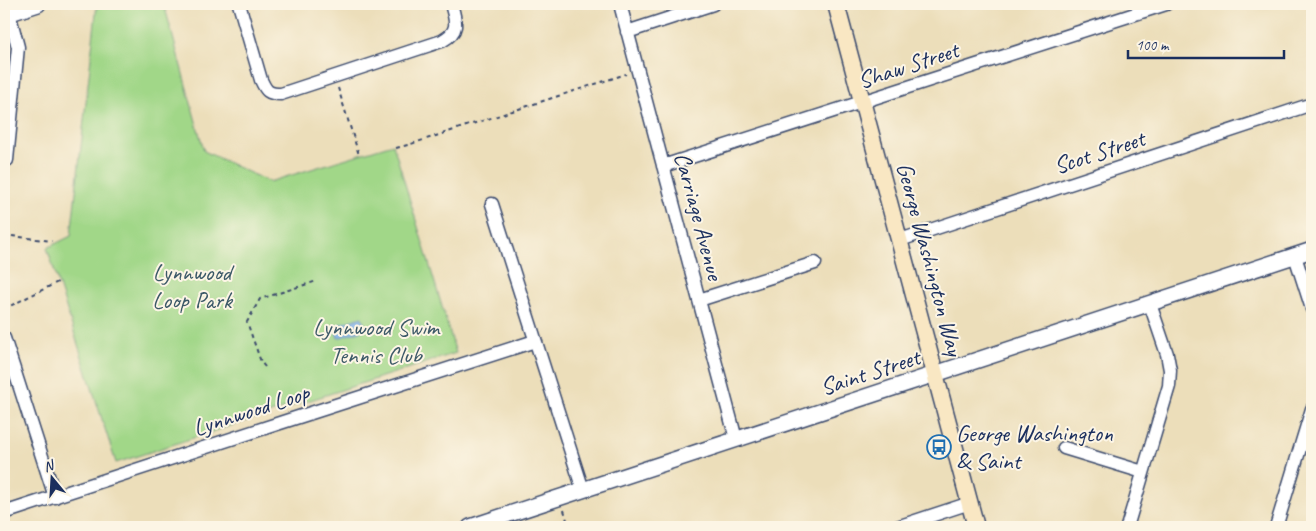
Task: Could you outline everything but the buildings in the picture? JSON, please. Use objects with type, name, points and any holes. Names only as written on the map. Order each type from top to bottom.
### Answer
[{"type":"main road","name":"George Washington Way","points":[[836,4],[976,527]]},
{"type":"street","points":[[6,160],[18,46],[6,14],[38,4]]},
{"type":"street","points":[[239,4],[261,80],[266,89],[272,94],[281,94],[442,42],[451,36],[455,28],[455,18],[451,4]]},
{"type":"street","name":"Carriage Avenue","points":[[620,4],[736,439]]},
{"type":"street","points":[[627,32],[714,4]]},
{"type":"street","name":"Shaw Street","points":[[663,166],[1166,4]]},
{"type":"street","name":"Scot Street","points":[[900,240],[1312,104]]},
{"type":"street","points":[[492,204],[583,490]]},
{"type":"street","name":"Saint Street","points":[[470,527],[1312,250]]},
{"type":"street","points":[[1295,256],[1312,309]]},
{"type":"street","points":[[699,300],[815,263]]},
{"type":"street","points":[[1127,527],[1169,386],[1170,370],[1167,354],[1150,304]]},
{"type":"street","points":[[4,338],[9,369],[54,496]]},
{"type":"street","name":"Lynnwood Loop","points":[[4,513],[535,341]]},
{"type":"street","points":[[1276,527],[1312,409]]},
{"type":"street","points":[[1064,448],[1143,472]]},
{"type":"street","points":[[897,527],[970,503]]},
{"type":"path","points":[[396,148],[628,74]]},
{"type":"path","points":[[337,86],[359,154]]},
{"type":"path","points":[[4,235],[52,241]]},
{"type":"path","points":[[265,367],[261,362],[247,322],[260,299],[317,281]]},
{"type":"path","points":[[4,309],[58,282]]},
{"type":"path","points":[[563,508],[569,527]]},
{"type":"green space","name":"Lynnwood Loop Park","points":[[97,4],[164,4],[204,151],[269,182],[393,144],[456,353],[116,463],[47,248],[71,236]]},
{"type":"water","points":[[362,317],[366,329],[338,338],[334,326]]},
{"type":"place","name":"George Washington & Saint","points":[[939,447]]},
{"type":"park label","name":"Lynnwood Swim Tennis Club","points":[[376,341]]}]
